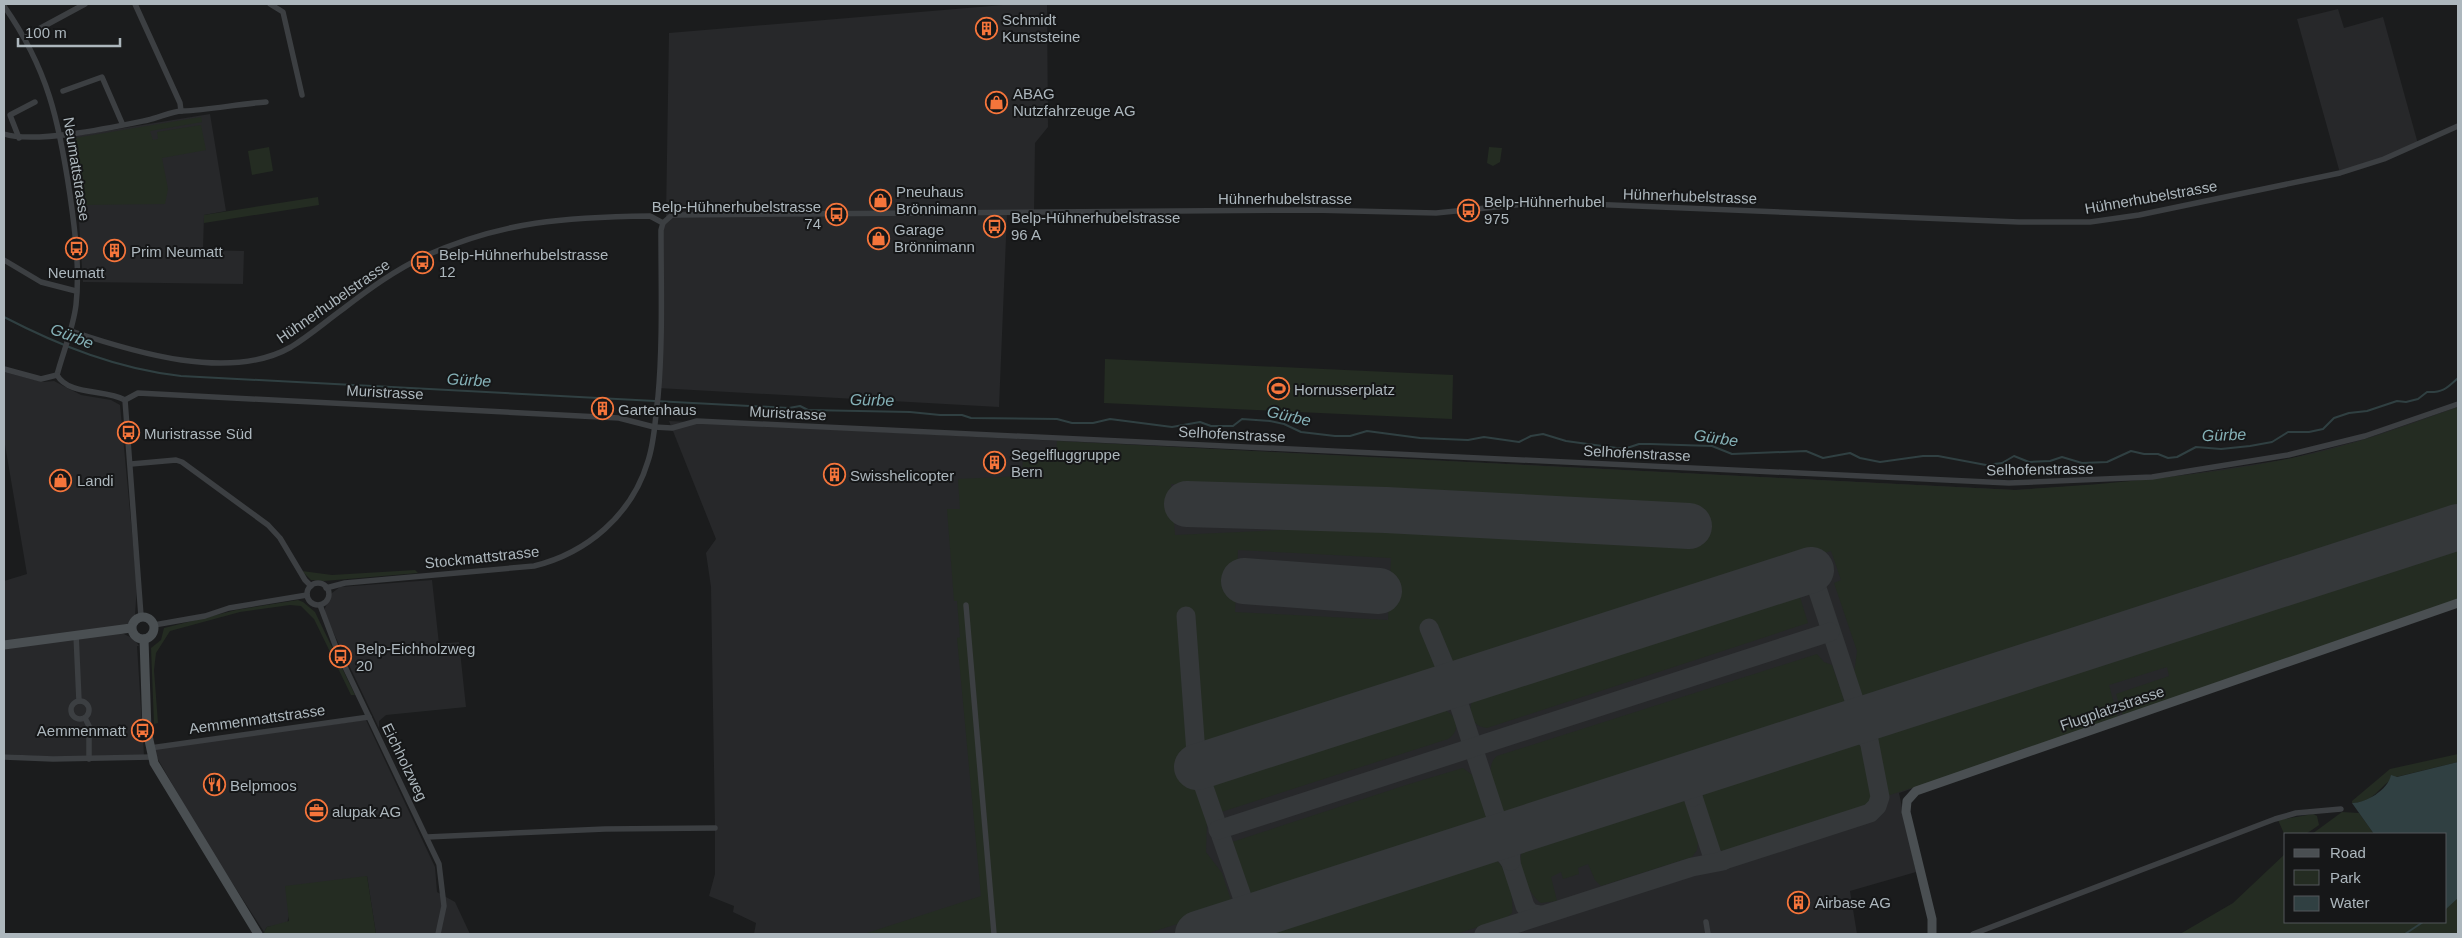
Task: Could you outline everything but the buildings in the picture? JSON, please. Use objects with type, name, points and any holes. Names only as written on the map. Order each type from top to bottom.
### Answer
[{"type":"street","points":[[24,37],[85,4]]},
{"type":"street","points":[[135,4],[180,103],[181,111]]},
{"type":"street","points":[[270,4],[283,12],[302,95]]},
{"type":"street","name":"Neumattstrasse","points":[[4,6],[24,37],[52,99],[61,134],[74,222],[76,291],[71,331],[57,375]]},
{"type":"street","points":[[63,91],[102,78],[122,123]]},
{"type":"street","points":[[19,138],[10,116],[35,102]]},
{"type":"street","points":[[4,134],[19,138],[61,134],[162,117],[181,111],[202,111],[239,103],[266,102]]},
{"type":"street","name":"Hühnerhubelstrasse","points":[[71,331],[109,344],[178,359],[227,362],[270,357],[293,346],[391,274],[423,257],[472,238],[539,221],[561,219],[650,216],[663,222],[668,217],[679,215],[688,217],[1312,210],[1436,213],[1537,203],[1564,203],[2019,222],[2090,222],[2162,211],[2340,173],[2384,159],[2458,126]]},
{"type":"street","name":"Stockmattstrasse","points":[[326,588],[345,583],[524,568],[543,564],[568,555],[603,531],[625,507],[645,470],[654,427],[661,356],[661,230],[663,222]]},
{"type":"street","points":[[4,260],[41,282],[55,288],[76,291]]},
{"type":"street","points":[[4,369],[41,379],[57,375],[65,385],[116,395],[125,400],[141,616]]},
{"type":"street","name":"Muristrasse","points":[[125,400],[138,393],[619,418],[654,427],[672,428],[697,421],[954,434]]},
{"type":"street","name":"Selhofenstrasse","points":[[954,434],[2009,483],[2152,477],[2288,455],[2365,436],[2458,404]]},
{"type":"street","points":[[131,464],[176,460],[182,462],[268,525],[280,538],[305,580],[311,586]]},
{"type":"street","points":[[319,584],[326,588],[328,596],[324,604],[320,605],[310,602],[307,595],[311,586],[319,584]]},
{"type":"street","points":[[154,625],[205,616],[229,608],[307,595]]},
{"type":"street","name":"Flugplatzstrasse","points":[[1932,934],[1932,919],[1906,812],[1907,801],[1916,791],[2458,603]]},
{"type":"street","name":"Eichholzweg","points":[[320,605],[337,650],[427,836],[442,877],[444,912],[438,934]]},
{"type":"street","points":[[966,605],[994,934]]},
{"type":"street","points":[[141,616],[150,619],[154,625],[150,636],[144,639],[135,636],[131,628],[134,620],[141,616]]},
{"type":"street","points":[[4,645],[131,628]]},
{"type":"street","points":[[76,634],[79,701]]},
{"type":"street","points":[[144,639],[151,753],[158,771],[258,934]]},
{"type":"street","points":[[79,701],[88,706],[88,714],[85,718],[79,720],[71,712],[72,706],[79,701]]},
{"type":"street","name":"Aemmenmattstrasse","points":[[4,757],[89,759],[151,753],[369,717]]},
{"type":"street","points":[[85,718],[88,726],[89,759]]},
{"type":"street","points":[[1973,934],[2275,819],[2296,814],[2341,809]]},
{"type":"street","points":[[427,836],[715,828]]},
{"type":"street","points":[[1706,922],[1708,934]]},
{"type":"shaded area","points":[[1015,4],[1047,4],[1048,127],[1035,143],[1034,213],[1007,214],[999,407],[658,388],[661,235],[666,217],[669,33]]},
{"type":"shaded area","points":[[2338,9],[2344,28],[2383,17],[2418,144],[2340,173],[2297,19]]},
{"type":"shaded area","points":[[210,114],[226,211],[204,215],[203,250],[244,251],[243,284],[83,282],[78,208],[69,144],[75,136]]},
{"type":"shaded area","points":[[4,372],[43,382],[54,381],[81,395],[111,400],[120,405],[137,586],[135,615],[122,633],[134,639],[139,646],[137,646],[144,755],[55,757],[4,754],[4,581],[27,574],[4,439]]},
{"type":"shaded area","points":[[2458,407],[2458,600],[1899,793],[1916,872],[1850,891],[1857,934],[754,934],[756,923],[733,912],[734,906],[709,896],[715,874],[715,828],[711,587],[706,553],[716,539],[669,421],[2015,490],[2138,482],[2289,459],[2365,439]]},
{"type":"shaded area","points":[[432,580],[439,644],[459,642],[466,707],[386,715],[379,721],[379,728],[325,615],[325,608],[332,593],[340,587]]},
{"type":"shaded area","points":[[366,720],[435,867],[437,892],[455,902],[470,934],[376,934],[367,876],[289,916],[287,923],[267,927],[264,932],[207,844],[153,748]]},
{"type":"green space","points":[[201,117],[202,122],[150,131],[153,140],[158,139],[157,132],[201,125],[206,150],[162,158],[168,189],[165,204],[80,205],[71,146],[74,141],[76,142],[75,138]]},
{"type":"green space","points":[[269,147],[273,171],[252,175],[248,151]]},
{"type":"green space","points":[[1489,147],[1502,148],[1500,162],[1493,166],[1487,163]]},
{"type":"green space","points":[[318,197],[319,205],[204,223],[204,215]]},
{"type":"green space","name":"Hornusserplatz","points":[[1105,359],[1453,375],[1452,419],[1104,403]]},
{"type":"green space","points":[[2458,407],[2458,511],[2285,568],[2283,559],[2254,568],[2248,579],[1859,703],[1854,674],[1857,651],[1834,583],[1841,580],[1831,551],[1202,753],[1191,616],[1181,617],[1190,771],[1207,819],[1206,852],[1222,873],[1233,906],[1146,934],[864,934],[981,896],[957,638],[960,637],[957,601],[954,601],[947,509],[960,509],[958,479],[1022,476],[1023,455],[1056,456],[1057,441],[2015,490],[2151,479],[2253,465],[2331,449]],"holes":[[[1171,484],[1703,508],[1700,540],[1391,525],[1175,535]],[[1238,550],[1391,558],[1388,620],[1235,612]]]},
{"type":"green space","points":[[2458,543],[2458,600],[2123,716],[2116,694],[2169,676],[2167,667],[2109,685],[2118,718],[2045,744],[2024,748],[2013,755],[1887,796],[1874,739],[1876,734],[1883,729],[2247,612],[2296,602],[2295,596]]},
{"type":"green space","points":[[415,570],[418,573],[324,581],[311,580],[302,571],[332,575]]},
{"type":"green space","points":[[1799,594],[1808,623],[1487,728],[1478,726],[1471,717],[1471,704],[1479,696]]},
{"type":"green space","points":[[298,600],[315,612],[355,695],[351,695],[314,619],[301,606],[290,605],[240,612],[170,631],[156,653],[154,670],[158,723],[154,724],[151,648],[161,640],[164,628],[236,610]]},
{"type":"green space","points":[[1817,654],[1824,662],[1832,665],[1847,708],[1505,818],[1491,777],[1493,761],[1497,756]]},
{"type":"green space","points":[[1442,709],[1447,711],[1456,722],[1455,731],[1448,739],[1218,813],[1207,784]]},
{"type":"green space","points":[[1854,741],[1864,752],[1871,771],[1873,792],[1870,807],[1730,854],[1718,849],[1702,801],[1704,791],[1715,783],[1842,742]]},
{"type":"green space","points":[[2458,754],[2458,762],[2396,777],[2366,800],[2352,803],[2390,769]]},
{"type":"green space","points":[[1463,768],[1475,777],[1488,824],[1247,902],[1229,843]]},
{"type":"green space","points":[[1674,797],[1680,798],[1686,803],[1698,842],[1697,850],[1692,857],[1601,886],[1595,880],[1588,864],[1578,868],[1579,874],[1563,879],[1561,872],[1551,877],[1557,901],[1541,903],[1531,893],[1521,868],[1522,852],[1525,846]]},
{"type":"green space","points":[[2342,812],[2359,813],[2373,833],[2313,833]]},
{"type":"green space","points":[[2313,814],[2317,816],[2319,825],[2307,833],[2284,834],[2278,820]]},
{"type":"green space","points":[[2284,855],[2284,923],[2447,923],[2447,899],[2458,890],[2458,934],[2180,934],[2233,903]]},
{"type":"green space","points":[[1491,857],[1497,860],[1501,866],[1510,889],[1512,913],[1506,918],[1456,934],[1264,934],[1272,927]]},
{"type":"green space","points":[[367,876],[376,934],[265,934],[264,932],[267,927],[289,921],[285,886]]},
{"type":"water","points":[[2458,762],[2458,898],[2447,908],[2447,833],[2373,833],[2352,803],[2364,801],[2376,795],[2386,786],[2391,775],[2397,777]]},
{"type":"waterway","name":"Gürbe","points":[[4,317],[68,347],[90,355],[135,368],[181,376],[789,408],[800,406],[808,410],[910,412],[962,415],[971,418],[1057,419],[1072,423],[1093,423],[1110,419],[1172,427],[1200,422],[1211,426],[1233,426],[1242,419],[1270,421],[1284,424],[1301,432],[1335,436],[1350,436],[1367,431],[1420,438],[1468,440],[1484,437],[1519,442],[1531,436],[1543,434],[1566,441],[1624,449],[1639,444],[1712,446],[1732,454],[1806,451],[1823,458],[1850,453],[1860,458],[1880,462],[1923,456],[1938,456],[1986,465],[2002,463],[2014,456],[2029,462],[2050,461],[2062,457],[2082,463],[2107,462],[2131,451],[2144,454],[2158,454],[2168,458],[2177,457],[2196,447],[2221,449],[2272,442],[2288,432],[2309,432],[2323,429],[2334,418],[2349,413],[2367,411],[2397,401],[2406,402],[2418,399],[2427,392],[2437,392],[2444,389],[2458,378]]},
{"type":"waterway","points":[[2405,934],[2422,923]]},
{"type":"taxiway","points":[[1811,570],[1867,739]]},
{"type":"taxiway","points":[[1186,616],[1197,767],[1255,934]]},
{"type":"taxiway","points":[[1429,628],[1453,686],[1525,906],[1530,913],[1540,915]]},
{"type":"taxiway","points":[[1218,830],[1830,632]]},
{"type":"taxiway","points":[[1484,934],[1692,867],[1718,862],[1870,813],[1877,806],[1880,797],[1867,730],[1874,718],[1893,710]]},
{"type":"taxiway","points":[[1838,729],[1855,728],[1867,739]]},
{"type":"taxiway","points":[[1706,770],[1693,782],[1693,797],[1712,855],[1716,860],[1723,861]]},
{"type":"taxiway","points":[[1663,784],[1681,785],[1688,789],[1693,797]]},
{"type":"taxiway","points":[[1511,861],[1511,850],[1514,841],[1530,827]]},
{"type":"taxiway","points":[[1472,846],[1484,845],[1494,847],[1503,852],[1510,861]]},
{"type":"taxiway","points":[[1258,934],[1262,921],[1277,909]]},
{"type":"taxiway","points":[[1221,927],[1238,927],[1251,934]]},
{"type":"runway","points":[[1187,504],[1386,510],[1689,526]]},
{"type":"runway","points":[[1198,934],[2458,527]]},
{"type":"runway","points":[[1197,767],[1811,570]]},
{"type":"runway","points":[[1244,581],[1379,591]]},
{"type":"place","name":"Schmidt Kunststeine","points":[[986,28]]},
{"type":"place","name":"ABAG Nutzfahrzeuge AG","points":[[997,102]]},
{"type":"place","name":"Pneuhaus Brönnimann","points":[[880,200]]},
{"type":"place","name":"Belp-Hühnerhubel 975","points":[[1468,210]]},
{"type":"place","name":"Belp-Hühnerhubelstrasse 74","points":[[837,215]]},
{"type":"place","name":"Belp-Hühnerhubelstrasse 96 A","points":[[995,226]]},
{"type":"place","name":"Garage Brönnimann","points":[[878,238]]},
{"type":"place","name":"Neumatt","points":[[76,249]]},
{"type":"place","name":"Prim Neumatt","points":[[115,251]]},
{"type":"place","name":"Belp-Hühnerhubelstrasse 12","points":[[423,263]]},
{"type":"place","name":"Hornusserplatz","points":[[1278,389]]},
{"type":"place","name":"Gartenhaus","points":[[602,409]]},
{"type":"place","name":"Muristrasse Süd","points":[[128,433]]},
{"type":"place","name":"Segelfluggruppe Bern","points":[[995,463]]},
{"type":"place","name":"Swisshelicopter","points":[[834,475]]},
{"type":"place","name":"Landi","points":[[61,480]]},
{"type":"place","name":"Belp-Eichholzweg 20","points":[[340,657]]},
{"type":"place","name":"Aemmenmatt","points":[[142,730]]},
{"type":"place","name":"Belpmoos","points":[[214,785]]},
{"type":"place","name":"alupak AG","points":[[316,811]]},
{"type":"place","name":"Airbase AG","points":[[1799,902]]}]
